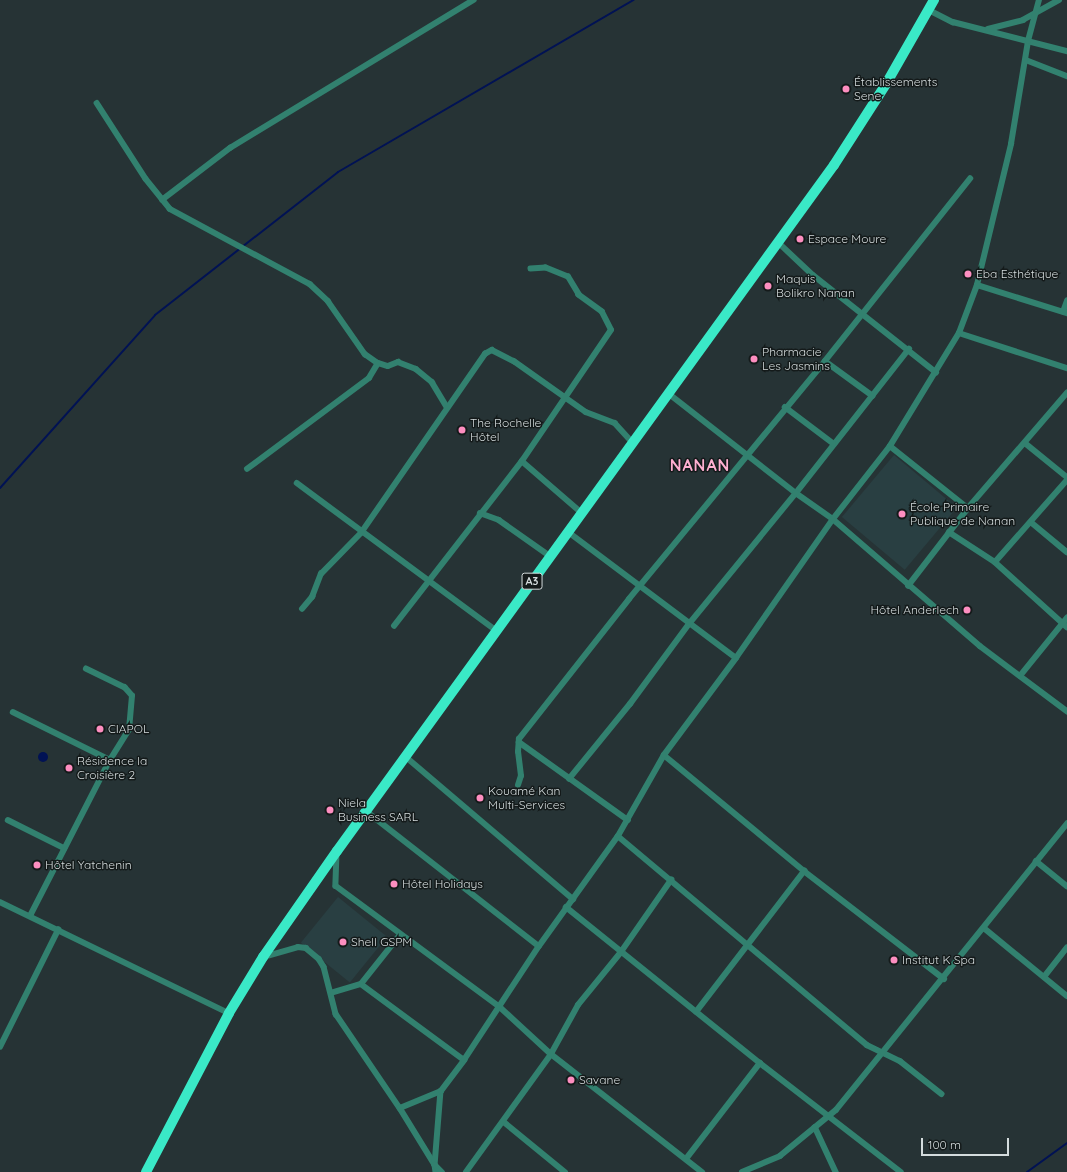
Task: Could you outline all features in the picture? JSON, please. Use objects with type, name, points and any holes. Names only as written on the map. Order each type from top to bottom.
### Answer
[{"type":"highway","name":"A3","points":[[146,1172],[230,1013],[263,957],[366,810],[567,531],[582,513],[632,442],[779,243],[883,90],[934,0]]},
{"type":"street","points":[[162,200],[230,148],[473,0]]},
{"type":"street","points":[[400,1108],[441,1091],[464,1060],[539,946],[618,836],[664,755],[736,658],[833,519],[890,446],[959,333],[977,285],[1011,144],[1028,41],[1039,0]]},
{"type":"street","points":[[986,30],[1035,14],[1059,0]]},
{"type":"street","points":[[929,10],[953,22],[1067,51]]},
{"type":"street","points":[[1026,60],[1067,76]]},
{"type":"street","points":[[97,103],[114,134],[162,200],[176,213],[310,284],[328,302],[357,345],[378,363],[388,366],[398,362],[416,369],[432,382],[447,407]]},
{"type":"street","points":[[518,785],[522,776],[519,742],[640,586],[785,407],[825,361],[970,179]]},
{"type":"street","points":[[779,243],[862,314],[936,372]]},
{"type":"street","points":[[394,626],[430,581],[480,513],[522,461],[611,330],[602,312],[579,295],[568,277],[546,268],[532,269]]},
{"type":"street","points":[[977,285],[1065,313],[1067,301]]},
{"type":"street","points":[[959,333],[1067,368]]},
{"type":"street","points":[[569,779],[630,704],[689,624],[796,493],[908,349]]},
{"type":"street","points":[[302,609],[312,597],[321,574],[361,532],[485,354],[492,350],[500,352],[586,412],[615,423],[632,442]]},
{"type":"street","points":[[825,361],[872,396]]},
{"type":"street","points":[[247,469],[369,378],[378,363]]},
{"type":"street","points":[[908,586],[968,508],[1067,393]]},
{"type":"street","points":[[668,394],[796,493],[833,519],[908,586],[980,646],[1067,711]]},
{"type":"street","points":[[785,407],[834,444]]},
{"type":"street","points":[[995,562],[1031,522],[1067,478],[1025,443]]},
{"type":"street","points":[[890,446],[968,508]]},
{"type":"street","points":[[522,461],[582,513]]},
{"type":"street","points":[[297,483],[361,532],[496,630]]},
{"type":"street","points":[[480,513],[499,520],[550,556]]},
{"type":"street","points":[[1031,522],[1067,552]]},
{"type":"street","points":[[567,531],[736,658]]},
{"type":"street","points":[[949,532],[995,562],[1065,625]]},
{"type":"street","points":[[1020,676],[1065,625],[1067,618]]},
{"type":"street","points":[[30,916],[110,760],[129,730],[132,696],[125,688],[86,669]]},
{"type":"street","points":[[13,712],[110,760]]},
{"type":"street","points":[[519,742],[628,820]]},
{"type":"street","points":[[664,755],[804,871],[944,979]]},
{"type":"street","points":[[405,756],[573,899]]},
{"type":"street","points":[[366,810],[539,946]]},
{"type":"street","points":[[8,820],[64,848]]},
{"type":"street","points":[[742,1172],[780,1156],[830,1115],[944,979],[1036,861],[1067,824]]},
{"type":"street","points":[[618,836],[867,1045],[900,1061],[942,1094]]},
{"type":"street","points":[[337,851],[336,886],[400,935],[500,1007],[551,1054],[702,1172]]},
{"type":"street","points":[[1036,861],[1067,886]]},
{"type":"street","points":[[696,1012],[804,871]]},
{"type":"street","points":[[466,1172],[504,1122],[551,1054],[578,1005],[621,952],[671,880]]},
{"type":"street","points":[[0,902],[230,1013]]},
{"type":"street","points":[[566,907],[760,1063],[830,1115],[901,1172]]},
{"type":"street","points":[[984,928],[1067,996]]},
{"type":"street","points":[[0,1047],[58,930]]},
{"type":"street","points":[[331,994],[361,984],[400,935]]},
{"type":"street","points":[[263,957],[298,947],[306,948],[313,952],[324,967],[336,1014],[400,1108],[435,1165],[442,1172]]},
{"type":"street","points":[[1044,977],[1067,948]]},
{"type":"street","points":[[361,984],[464,1060]]},
{"type":"street","points":[[686,1159],[760,1063]]},
{"type":"street","points":[[436,1172],[435,1165],[441,1091]]},
{"type":"street","points":[[504,1122],[565,1172]]},
{"type":"street","points":[[815,1127],[836,1172]]},
{"type":"shaded area","name":"École Primaire Publique de Nanan","points":[[894,455],[957,508],[905,570],[842,517]]},
{"type":"shaded area","points":[[41,752],[45,752],[47,753],[47,761],[41,762],[38,759],[38,755]]},
{"type":"shaded area","points":[[338,897],[387,937],[350,982],[301,943]]},
{"type":"waterway","points":[[0,488],[155,315],[338,172],[634,0]]},
{"type":"waterway","points":[[1027,1172],[1067,1143]]},
{"type":"place","name":"Établissements Sene","points":[[846,89]]},
{"type":"place","name":"Espace Moure","points":[[800,239]]},
{"type":"place","name":"Eba Esthétique","points":[[968,274]]},
{"type":"place","name":"Maquis Bolikro Nanan","points":[[768,286]]},
{"type":"place","name":"Pharmacie Les Jasmins","points":[[754,359]]},
{"type":"place","name":"The Rochelle Hôtel","points":[[462,430]]},
{"type":"place","name":"École Primaire Publique de Nanan","points":[[902,514]]},
{"type":"place","name":"Hôtel Anderlech","points":[[967,610]]},
{"type":"place","name":"CIAPOL","points":[[100,729]]},
{"type":"place","name":"Résidence la Croisière 2","points":[[69,768]]},
{"type":"place","name":"Kouamé Kan Multi-Services","points":[[480,798]]},
{"type":"place","name":"Niela Business SARL","points":[[330,810]]},
{"type":"place","name":"Hôtel Yatchenin","points":[[37,865]]},
{"type":"place","name":"Hôtel Holidays","points":[[394,884]]},
{"type":"place","name":"Shell GSPM","points":[[343,942]]},
{"type":"place","name":"Institut K Spa","points":[[894,960]]},
{"type":"place","name":"Savane","points":[[571,1080]]},
{"type":"district","name":"NANAN","points":[[700,465]]}]
